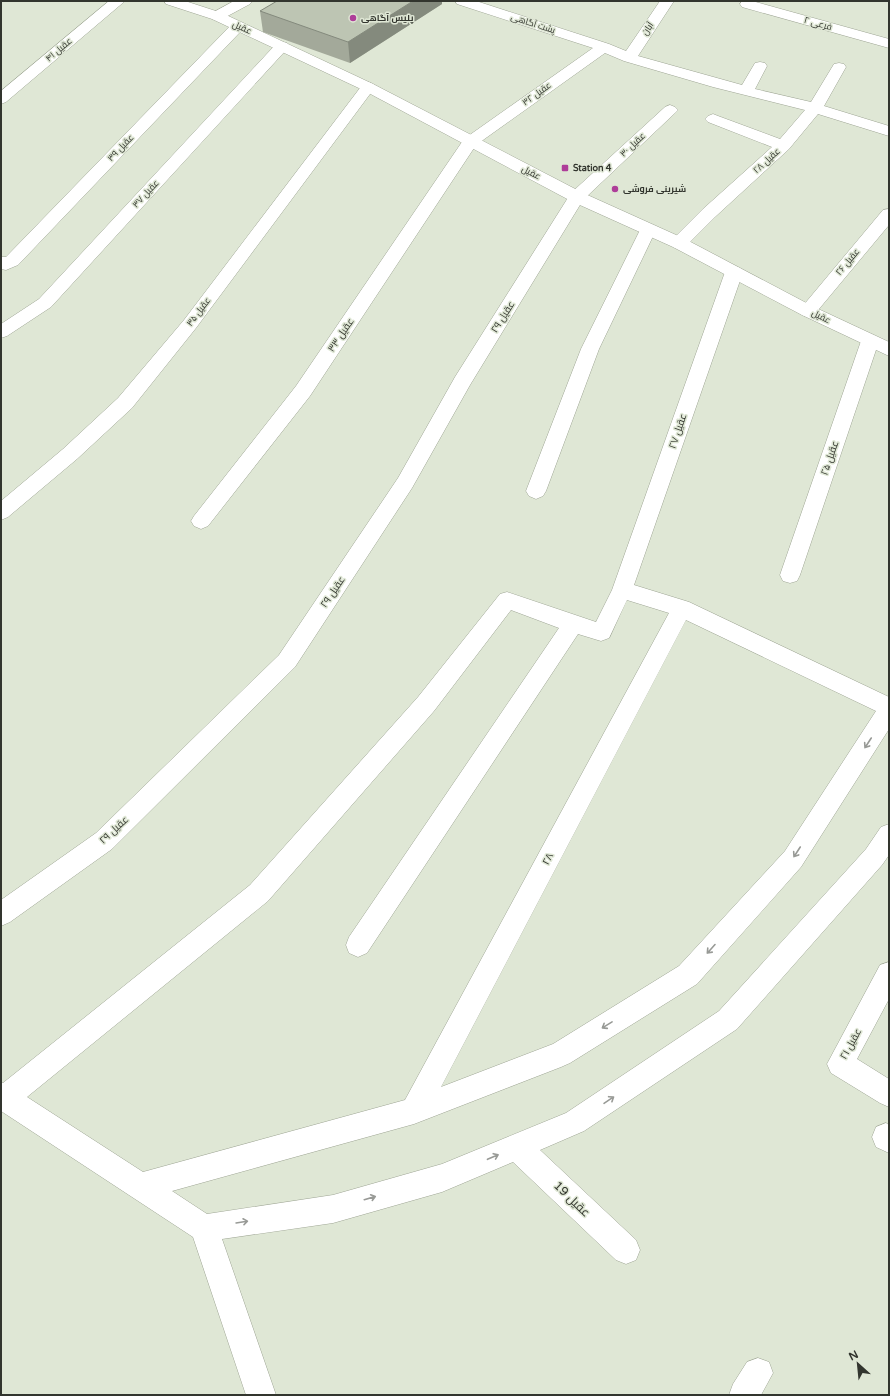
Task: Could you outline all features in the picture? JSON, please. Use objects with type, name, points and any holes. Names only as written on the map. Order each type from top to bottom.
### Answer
[{"type":"street","name":"عقیل ۴۱","points":[[1,99],[118,1]]},
{"type":"street","name":"عقیل","points":[[171,1],[217,16],[368,87],[470,142],[578,197],[679,243],[808,311],[889,350]]},
{"type":"street","points":[[217,16],[245,1]]},
{"type":"street","name":"پشت آگاهی","points":[[462,1],[604,46],[629,58],[718,84],[815,108],[889,131]]},
{"type":"street","points":[[496,12],[506,1]]},
{"type":"street","name":"آبان","points":[[629,58],[667,1]]},
{"type":"street","name":"فرعی ۲","points":[[747,4],[889,44]]},
{"type":"street","name":"عقیل ۳۹","points":[[1,263],[6,264],[12,261],[238,26]]},
{"type":"street","name":"عقیل ۳۷","points":[[1,332],[45,304],[282,46]]},
{"type":"street","name":"عقیل ۳۲","points":[[470,142],[604,46]]},
{"type":"street","points":[[746,91],[760,66]]},
{"type":"street","name":"۲۸ عقیل","points":[[679,243],[709,213],[783,146],[815,108],[839,67]]},
{"type":"street","name":"عقیل ۳۵","points":[[1,512],[70,454],[125,403],[190,324],[368,87]]},
{"type":"street","name":"عقیل ۳۰","points":[[578,197],[670,110]]},
{"type":"street","points":[[713,119],[783,146]]},
{"type":"street","name":"عقیل ۳۳","points":[[201,521],[303,391],[470,142]]},
{"type":"street","name":"عقیل ۲۹","points":[[1,914],[104,841],[287,661],[405,483],[462,382],[578,197]]},
{"type":"street","name":"عقیل ۲۶","points":[[808,311],[889,214]]},
{"type":"street","points":[[536,491],[590,350],[648,230]]},
{"type":"street","name":"عقیل ۲۷","points":[[573,624],[601,632],[622,590],[734,272]]},
{"type":"street","name":"عقیل ۲۵","points":[[790,575],[870,342]]},
{"type":"street","points":[[622,590],[682,608],[889,707]]},
{"type":"street","points":[[261,1395],[204,1228],[3,1096],[259,893],[426,704],[507,600],[573,624],[358,945]]},
{"type":"street","name":"۲۸","points":[[414,1110],[682,608]]},
{"type":"street","points":[[141,1186],[414,1110],[561,1054],[688,975],[793,859],[889,710]]},
{"type":"street","points":[[204,1228],[333,1208],[442,1178],[575,1122],[728,1020],[874,856],[889,835]]},
{"type":"street","name":"عقیل ۲۱","points":[[889,974],[840,1064],[889,1094]]},
{"type":"street","name":"عقیل 19","points":[[517,1147],[626,1250]]},
{"type":"building","points":[[277,1],[413,1],[348,42],[260,11]]},
{"type":"place","name":"پلیس آگاهی","points":[[353,18]]},
{"type":"place","name":"Station 4","points":[[565,168]]},
{"type":"place","name":"شیرینی فروشی","points":[[615,189]]}]
